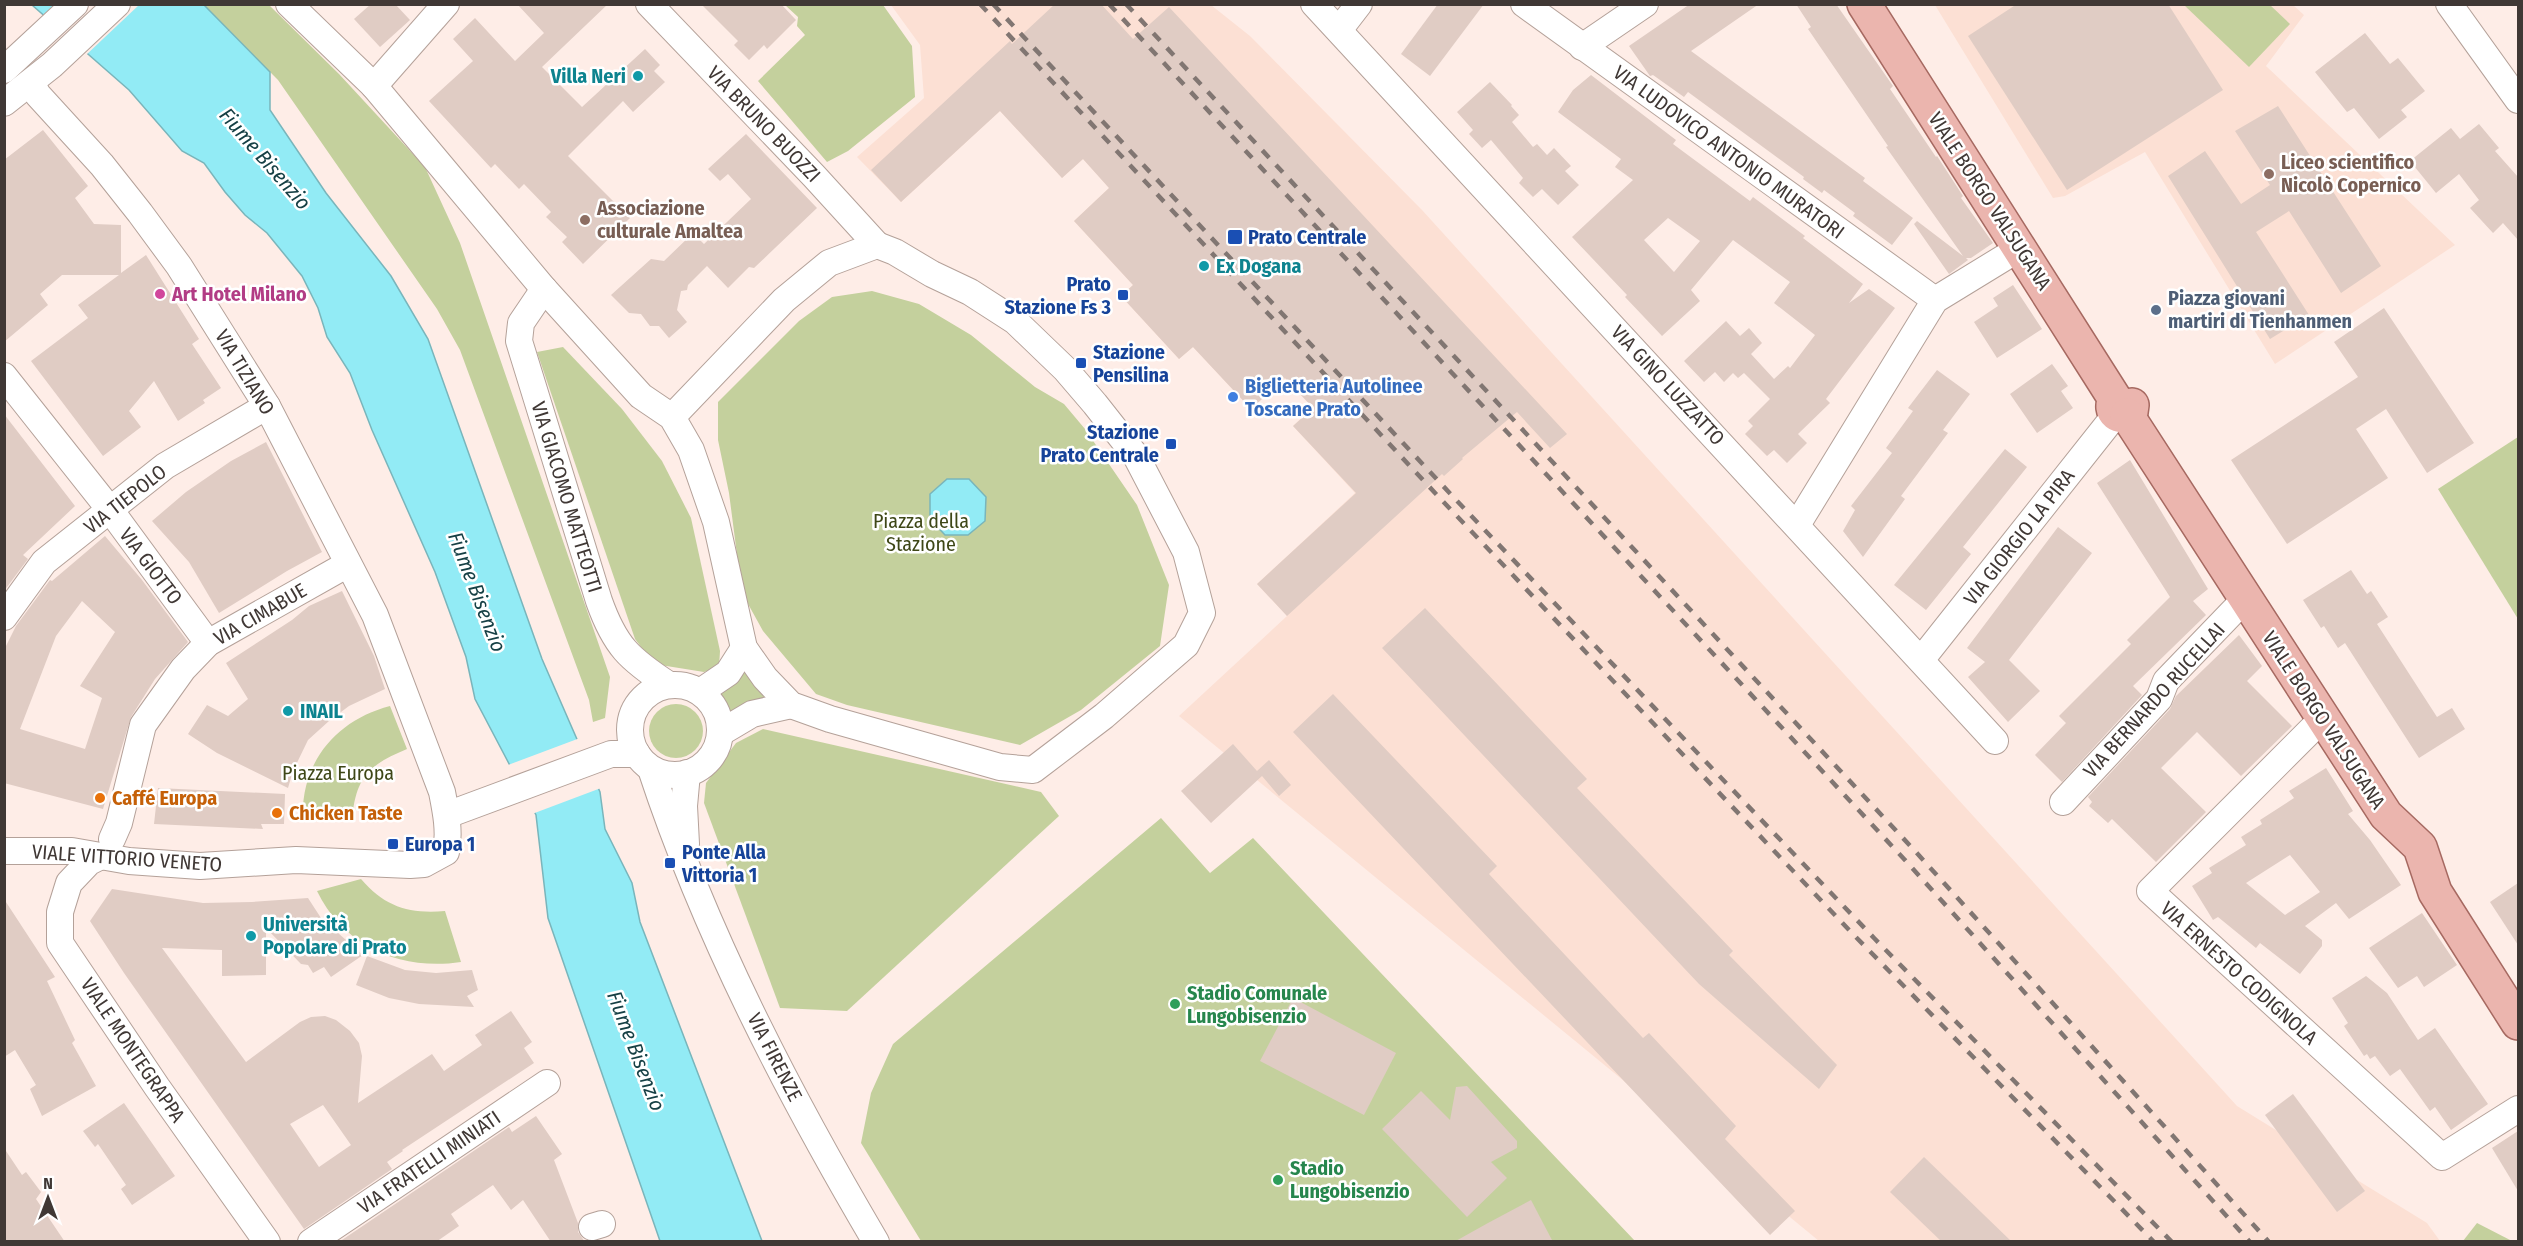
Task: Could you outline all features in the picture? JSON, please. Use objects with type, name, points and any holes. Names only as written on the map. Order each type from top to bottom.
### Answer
[{"type":"main road","name":"VIALE BORGO VALSUGANA","points":[[1864,4],[2020,248],[2119,410],[2246,598],[2322,719],[2386,815],[2421,847],[2435,892],[2518,1023]]},
{"type":"street","points":[[4,70],[75,4]]},
{"type":"street","points":[[4,104],[52,66],[117,4]]},
{"type":"street","points":[[289,4],[374,86],[544,289],[641,396],[672,417],[692,450],[716,522],[744,648],[765,678],[791,705],[830,719],[1000,767],[1033,770],[1104,716],[1186,645],[1202,613],[1186,552],[1136,456],[1095,404],[1061,366],[1015,321],[970,292],[932,274],[895,252],[877,246],[829,263],[793,293],[672,417]]},
{"type":"street","points":[[374,86],[446,4]]},
{"type":"street","name":"VIA BRUNO BUOZZI","points":[[649,4],[814,176],[877,246]]},
{"type":"street","name":"VIA GINO LUZZATTO","points":[[1314,4],[1995,741]]},
{"type":"street","points":[[1339,30],[1359,4]]},
{"type":"street","name":"VIA LUDOVICO ANTONIO MURATORI","points":[[1524,4],[1935,300]]},
{"type":"street","points":[[1582,47],[1645,4]]},
{"type":"street","points":[[2449,4],[2518,100]]},
{"type":"street","name":"VIA TIZIANO","points":[[31,83],[38,95],[102,165],[166,248],[267,406],[375,615],[442,792],[447,815]]},
{"type":"street","points":[[1797,525],[1935,300],[2020,248]]},
{"type":"street","name":"VIA GIACOMO MATTEOTTI","points":[[544,289],[521,323],[519,341],[599,601],[608,626],[620,646],[640,666],[669,685]]},
{"type":"street","name":"VIA GIOTTO","points":[[4,376],[111,511],[208,643]]},
{"type":"street","name":"VIA TIEPOLO","points":[[4,617],[44,561],[111,511],[165,466],[267,406]]},
{"type":"street","name":"VIA GIORGIO LA PIRA","points":[[1921,660],[2119,410]]},
{"type":"street","name":"VIA CIMABUE","points":[[106,848],[119,823],[143,725],[183,669],[208,643],[348,564]]},
{"type":"street","name":"VIA BERNARDO RUCELLAI","points":[[2063,802],[2158,699],[2166,681],[2246,598]]},
{"type":"street","points":[[700,692],[728,673],[744,648]]},
{"type":"street","points":[[669,685],[691,687],[700,692],[716,710],[720,733],[717,747],[710,759],[700,768],[687,774],[663,774],[639,752],[631,718],[637,705],[651,692],[669,685]]},
{"type":"street","points":[[720,733],[752,714],[791,705]]},
{"type":"street","name":"VIA ERNESTO CODIGNOLA","points":[[2322,719],[2150,891],[2442,1157],[2518,1109]]},
{"type":"street","points":[[446,852],[447,815],[611,754],[639,752]]},
{"type":"street","name":"VIA FIRENZE","points":[[639,752],[740,987],[782,1074],[831,1167],[876,1242]]},
{"type":"street","name":"VIA FIRENZE","points":[[687,774],[684,806],[687,865]]},
{"type":"street","points":[[446,852],[456,844],[466,826],[473,820],[534,784]]},
{"type":"street","name":"VIALE VITTORIO VENETO","points":[[4,851],[72,851],[106,848],[129,861],[200,866],[296,860],[410,866],[424,864],[446,852]]},
{"type":"street","name":"VIALE MONTEGRAPPA","points":[[106,848],[69,883],[60,912],[60,943],[150,1077],[267,1242]]},
{"type":"street","name":"VIA FRATELLI MINIATI","points":[[311,1242],[547,1083]]},
{"type":"shaded area","points":[[891,5],[1211,5],[1250,36],[1422,210],[2237,1106],[2427,1223],[2440,1241],[1819,1241],[1179,716],[1287,616],[1257,584],[1355,493],[1293,426],[1313,407],[1285,378],[1251,409],[1193,347],[1179,359],[1121,296],[1133,285],[1074,221],[1109,188],[1083,159],[1062,178],[1000,111],[901,202],[857,157],[924,98],[920,45]]},
{"type":"shaded area","name":"Liceo scientifico Nicolò Copernico","points":[[1935,5],[2293,5],[2304,15],[2266,66],[2455,245],[2275,364],[2145,152],[2065,196],[2053,198]]},
{"type":"green space","points":[[204,5],[269,5],[339,74],[425,167],[460,243],[610,677],[605,718],[593,722],[589,700],[460,350],[437,309],[278,80]]},
{"type":"green space","points":[[785,5],[883,5],[912,46],[915,97],[848,151],[827,162],[758,81],[805,35],[797,26],[798,17]]},
{"type":"green space","points":[[2184,5],[2270,5],[2290,24],[2249,67]]},
{"type":"green space","name":"Piazza della Stazione","points":[[872,291],[919,304],[971,335],[1035,387],[1064,404],[1085,429],[1137,505],[1169,585],[1160,646],[1081,710],[1020,745],[847,705],[816,694],[763,631],[742,593],[729,493],[718,440],[718,402],[799,321],[832,297]]},
{"type":"green space","points":[[563,347],[622,409],[662,461],[691,518],[720,651],[719,666],[704,672],[654,664],[635,639],[537,352]]},
{"type":"green space","points":[[2518,437],[2518,619],[2438,489]]},
{"type":"green space","points":[[748,661],[777,701],[728,716],[726,704],[718,693]]},
{"type":"green space","points":[[671,704],[681,704],[691,708],[699,716],[703,731],[699,746],[691,754],[681,758],[671,758],[661,754],[653,746],[649,736],[649,726],[653,716],[661,708]]},
{"type":"green space","name":"Piazza Europa","points":[[390,706],[407,749],[385,759],[370,771],[359,787],[353,811],[303,820],[308,780],[325,747],[353,722]]},
{"type":"green space","points":[[763,729],[1041,792],[1059,816],[847,1011],[780,1008],[704,803],[706,783],[736,743]]},
{"type":"green space","name":"Stadio Comunale Lungobisenzio","points":[[1161,818],[1210,873],[1253,838],[1635,1241],[921,1241],[861,1143],[871,1093],[893,1044]]},
{"type":"green space","points":[[361,879],[379,896],[398,907],[420,911],[445,911],[461,962],[417,963],[396,958],[377,951],[342,927],[328,910],[317,891]]},
{"type":"green space","points":[[2477,1223],[2512,1241],[2463,1241]]},
{"type":"water","name":"Fiume Bisenzio","points":[[32,5],[204,5],[270,72],[270,110],[326,193],[391,276],[428,339],[542,659],[600,792],[605,829],[632,883],[640,922],[762,1241],[660,1241],[548,918],[536,815],[475,699],[466,657],[435,572],[372,430],[350,373],[327,337],[318,308],[302,276],[267,233],[245,215],[225,192],[204,163],[182,151],[129,90]]},
{"type":"water","points":[[947,479],[969,479],[986,497],[985,521],[968,535],[945,535],[930,519],[930,494]]},
{"type":"pier","points":[[54,5],[139,5],[86,55],[41,17]]},
{"type":"pier","points":[[580,738],[601,788],[532,814],[508,765]]},
{"type":"building","points":[[371,4],[395,4],[410,20],[380,47],[354,19]]},
{"type":"building","points":[[517,4],[608,4],[542,67],[582,107],[645,49],[660,65],[654,71],[665,82],[633,112],[623,101],[568,156],[630,218],[583,264],[562,242],[567,237],[546,217],[551,212],[524,184],[519,189],[495,164],[491,168],[429,101],[473,61],[453,39],[475,18],[515,61],[544,33]]},
{"type":"building","points":[[701,4],[781,4],[796,20],[767,49],[764,45],[749,60],[734,45],[738,41]]},
{"type":"building","points":[[1055,4],[1101,4],[1133,39],[1169,7],[1567,434],[1550,448],[1517,412],[1444,476],[1442,474],[1287,616],[1257,584],[1356,493],[1293,426],[1313,408],[1285,378],[1251,409],[1193,347],[1179,359],[1121,296],[1133,285],[1074,221],[1109,188],[1083,159],[1062,178],[1000,111],[901,202],[871,170],[1010,41],[1012,44]]},
{"type":"building","points":[[1438,4],[1484,4],[1430,76],[1401,54]]},
{"type":"building","points":[[1690,4],[1759,4],[1691,51],[1865,178],[1863,181],[1913,218],[1892,245],[1853,216],[1855,213],[1824,190],[1822,193],[1803,179],[1804,177],[1688,92],[1684,97],[1653,75],[1650,76],[1629,46]]},
{"type":"building","points":[[1796,4],[1836,4],[1893,86],[1890,89],[1937,156],[1963,196],[1961,198],[1993,243],[1971,258],[1966,258],[1968,260],[1949,274],[1914,224],[1917,221],[1963,256],[1886,147],[1888,146],[1808,29],[1811,27]]},
{"type":"building","points":[[2017,4],[2168,4],[2223,90],[2067,190],[1968,36]]},
{"type":"building","points":[[2365,33],[2390,64],[2398,58],[2425,91],[2401,110],[2407,117],[2379,139],[2354,108],[2347,112],[2315,72]]},
{"type":"building","points":[[1591,75],[1676,140],[1673,144],[1750,201],[1753,197],[1863,284],[1849,303],[1869,289],[1895,308],[1826,399],[1830,403],[1798,434],[1807,443],[1787,463],[1774,450],[1767,456],[1745,434],[1753,426],[1748,421],[1770,399],[1744,373],[1738,378],[1733,373],[1724,382],[1715,372],[1704,382],[1684,361],[1726,321],[1740,336],[1749,328],[1762,343],[1751,354],[1774,379],[1788,366],[1790,368],[1815,335],[1774,303],[1790,282],[1733,240],[1691,290],[1700,301],[1662,336],[1572,237],[1633,180],[1615,167],[1621,159],[1558,112],[1573,90]],"holes":[[[1668,218],[1700,241],[1674,272],[1644,240]]]},
{"type":"building","points":[[1490,82],[1519,115],[1512,122],[1533,147],[1537,144],[1547,155],[1554,148],[1571,166],[1565,171],[1579,185],[1558,205],[1542,189],[1533,197],[1519,183],[1523,178],[1491,140],[1482,148],[1469,134],[1473,130],[1457,112]]},
{"type":"building","points":[[2278,106],[2381,266],[2341,293],[2289,211],[2256,232],[2309,315],[2270,339],[2168,176],[2205,151],[2241,204],[2270,185],[2235,131]]},
{"type":"building","points":[[2479,124],[2499,148],[2495,151],[2518,177],[2518,240],[2503,223],[2493,233],[2470,208],[2479,200],[2459,174],[2436,193],[2410,161],[2451,128],[2460,139]]},
{"type":"building","points":[[43,130],[88,186],[75,198],[94,224],[121,225],[121,273],[146,255],[199,339],[192,344],[221,388],[203,400],[205,403],[178,421],[154,381],[129,411],[141,427],[103,456],[31,361],[88,318],[78,305],[119,275],[62,275],[40,294],[48,305],[4,342],[4,160]]},
{"type":"building","points":[[746,134],[817,208],[754,268],[749,267],[728,288],[707,266],[688,285],[687,290],[681,291],[677,310],[687,322],[669,338],[659,326],[650,326],[641,314],[629,313],[611,295],[651,259],[664,261],[693,233],[704,244],[751,199],[728,174],[720,181],[708,169]]},
{"type":"building","points":[[2013,285],[2042,329],[1997,358],[1974,322],[1998,306],[1993,298]]},
{"type":"building","points":[[2384,308],[2474,443],[2427,473],[2386,409],[2356,429],[2388,478],[2287,544],[2231,460],[2358,377],[2334,342]]},
{"type":"building","points":[[2052,364],[2068,386],[2061,391],[2073,408],[2037,433],[2010,394]]},
{"type":"building","points":[[1937,370],[1970,394],[1943,430],[1948,433],[1901,496],[1905,499],[1863,557],[1843,531],[1855,510],[1851,506],[1892,453],[1886,448],[1913,411],[1908,408]]},
{"type":"building","points":[[4,414],[75,506],[23,555],[28,559],[4,591]]},
{"type":"building","points":[[266,442],[322,552],[219,613],[189,562],[152,521],[186,492],[231,461]]},
{"type":"building","points":[[2005,449],[2027,467],[1963,547],[1971,554],[1926,610],[1894,585]]},
{"type":"building","points":[[2130,460],[2208,589],[2193,601],[2206,615],[2133,686],[2142,695],[2062,782],[2035,755],[2066,723],[2059,716],[2131,644],[2127,640],[2170,597],[2097,483]]},
{"type":"building","points":[[2058,527],[2092,553],[2009,660],[2040,691],[2008,722],[1968,677],[1985,662],[1967,648]]},
{"type":"building","points":[[105,536],[142,580],[188,642],[155,679],[131,717],[103,809],[4,783],[4,650],[16,626],[50,580],[52,581]],"holes":[[[82,601],[115,632],[80,686],[102,698],[85,749],[20,729],[56,636]]]},
{"type":"building","points":[[2351,570],[2367,594],[2371,591],[2388,617],[2377,624],[2437,717],[2452,708],[2465,729],[2419,758],[2345,643],[2338,648],[2324,626],[2321,628],[2303,600]]},
{"type":"building","name":"INAIL","points":[[342,591],[374,656],[385,689],[349,706],[308,740],[293,771],[288,788],[217,753],[188,734],[207,705],[228,716],[248,699],[226,663],[292,620],[309,606]]},
{"type":"building","points":[[1425,608],[1587,779],[1577,788],[1733,951],[1729,955],[1837,1065],[1819,1089],[1699,984],[1382,648]]},
{"type":"building","points":[[2239,635],[2262,666],[2247,681],[2292,726],[2241,776],[2197,732],[2161,768],[2206,812],[2156,862],[2112,819],[2108,823],[2089,806],[2092,802],[2088,797],[2170,709],[2176,696]]},
{"type":"building","points":[[1333,694],[1497,866],[1489,874],[1643,1038],[1649,1033],[1736,1126],[1725,1139],[1795,1211],[1770,1235],[1293,732]]},
{"type":"building","points":[[1233,744],[1257,771],[1269,760],[1291,785],[1279,796],[1262,776],[1211,823],[1181,791]]},
{"type":"building","points":[[2326,768],[2353,811],[2348,814],[2370,840],[2401,885],[2349,919],[2336,903],[2305,926],[2322,940],[2322,946],[2300,974],[2260,943],[2256,948],[2218,917],[2213,920],[2192,886],[2212,873],[2209,868],[2246,845],[2241,837],[2262,824],[2260,820],[2294,798],[2289,791]],"holes":[[[2290,855],[2320,892],[2285,915],[2246,883]]]},
{"type":"building","points":[[158,788],[285,794],[284,824],[261,824],[263,829],[154,824]]},
{"type":"building","points":[[2518,883],[2518,945],[2490,902]]},
{"type":"building","points":[[112,889],[203,903],[308,898],[321,918],[363,955],[331,977],[324,967],[313,973],[308,965],[301,964],[266,928],[266,975],[222,976],[222,950],[162,948],[246,1062],[300,1022],[311,1017],[325,1016],[336,1020],[350,1031],[359,1043],[362,1056],[358,1103],[432,1054],[444,1071],[482,1045],[475,1035],[511,1011],[532,1042],[524,1048],[534,1063],[402,1150],[387,1162],[392,1169],[304,1229],[90,921]],"holes":[[[323,1105],[351,1145],[319,1167],[290,1124]]]},
{"type":"building","points":[[4,899],[55,977],[47,981],[75,1040],[72,1043],[96,1086],[42,1116],[30,1089],[36,1085],[15,1050],[4,1057]]},
{"type":"building","points":[[2422,913],[2457,965],[2424,987],[2417,976],[2398,988],[2369,948]]},
{"type":"building","points":[[367,956],[405,970],[436,973],[472,970],[478,990],[467,996],[474,1007],[419,1004],[389,998],[356,985]]},
{"type":"building","points":[[2366,976],[2387,993],[2418,1040],[2435,1028],[2488,1104],[2451,1130],[2435,1107],[2430,1111],[2400,1069],[2390,1076],[2375,1056],[2370,1059],[2367,1054],[2364,1056],[2344,1026],[2348,1023],[2332,998]]},
{"type":"building","points":[[1293,998],[1396,1053],[1364,1115],[1260,1061]]},
{"type":"building","points":[[1467,1086],[1517,1141],[1517,1148],[1491,1162],[1507,1178],[1467,1217],[1382,1129],[1421,1091],[1450,1120],[1456,1087]]},
{"type":"building","points":[[2293,1094],[2365,1191],[2337,1212],[2265,1115]]},
{"type":"building","points":[[124,1103],[175,1176],[132,1205],[121,1189],[126,1185],[98,1144],[95,1147],[83,1131]]},
{"type":"building","points":[[536,1116],[562,1154],[554,1160],[578,1223],[578,1232],[585,1242],[551,1242],[523,1200],[511,1210],[493,1185],[451,1214],[459,1226],[436,1242],[339,1242],[509,1127],[512,1132]]},
{"type":"building","points":[[2518,1131],[2518,1191],[2492,1148]]},
{"type":"building","points":[[4,1148],[22,1175],[26,1172],[41,1192],[36,1199],[65,1242],[4,1242]]},
{"type":"building","points":[[1924,1157],[2012,1242],[1942,1242],[1890,1192]]},
{"type":"building","points":[[1531,1200],[1553,1242],[1454,1242],[1488,1223]]},
{"type":"railway","points":[[980,4],[1436,494],[1850,931],[2154,1242]]},
{"type":"railway","points":[[993,4],[1459,503],[1874,938],[2172,1242]]},
{"type":"railway","points":[[1109,4],[1904,859],[2250,1242]]},
{"type":"railway","points":[[1126,4],[1915,851],[2269,1242]]},
{"type":"place","name":"Villa Neri","points":[[638,76]]},
{"type":"place","name":"Liceo scientifico Nicolò Copernico","points":[[2269,174]]},
{"type":"place","name":"Associazione culturale Amaltea","points":[[585,220]]},
{"type":"place","name":"Prato Centrale","points":[[1235,237]]},
{"type":"place","name":"Ex Dogana","points":[[1204,266]]},
{"type":"place","name":"Art Hotel Milano","points":[[160,294]]},
{"type":"place","name":"Prato Stazione Fs 3","points":[[1123,295]]},
{"type":"place","name":"Piazza giovani martiri di Tienhanmen","points":[[2156,310]]},
{"type":"place","name":"Stazione Pensilina","points":[[1081,363]]},
{"type":"place","name":"Biglietteria Autolinee Toscane Prato","points":[[1233,397]]},
{"type":"place","name":"Stazione Prato Centrale","points":[[1171,444]]},
{"type":"place","name":"INAIL","points":[[288,711]]},
{"type":"place","name":"Caffé Europa","points":[[100,798]]},
{"type":"place","name":"Chicken Taste","points":[[277,813]]},
{"type":"place","name":"Europa 1","points":[[393,844]]},
{"type":"place","name":"Ponte Alla Vittoria 1","points":[[670,863]]},
{"type":"place","name":"Università Popolare di Prato","points":[[251,936]]},
{"type":"place","name":"Stadio Comunale Lungobisenzio","points":[[1175,1004]]},
{"type":"place","name":"Stadio Lungobisenzio","points":[[1278,1180]]}]
